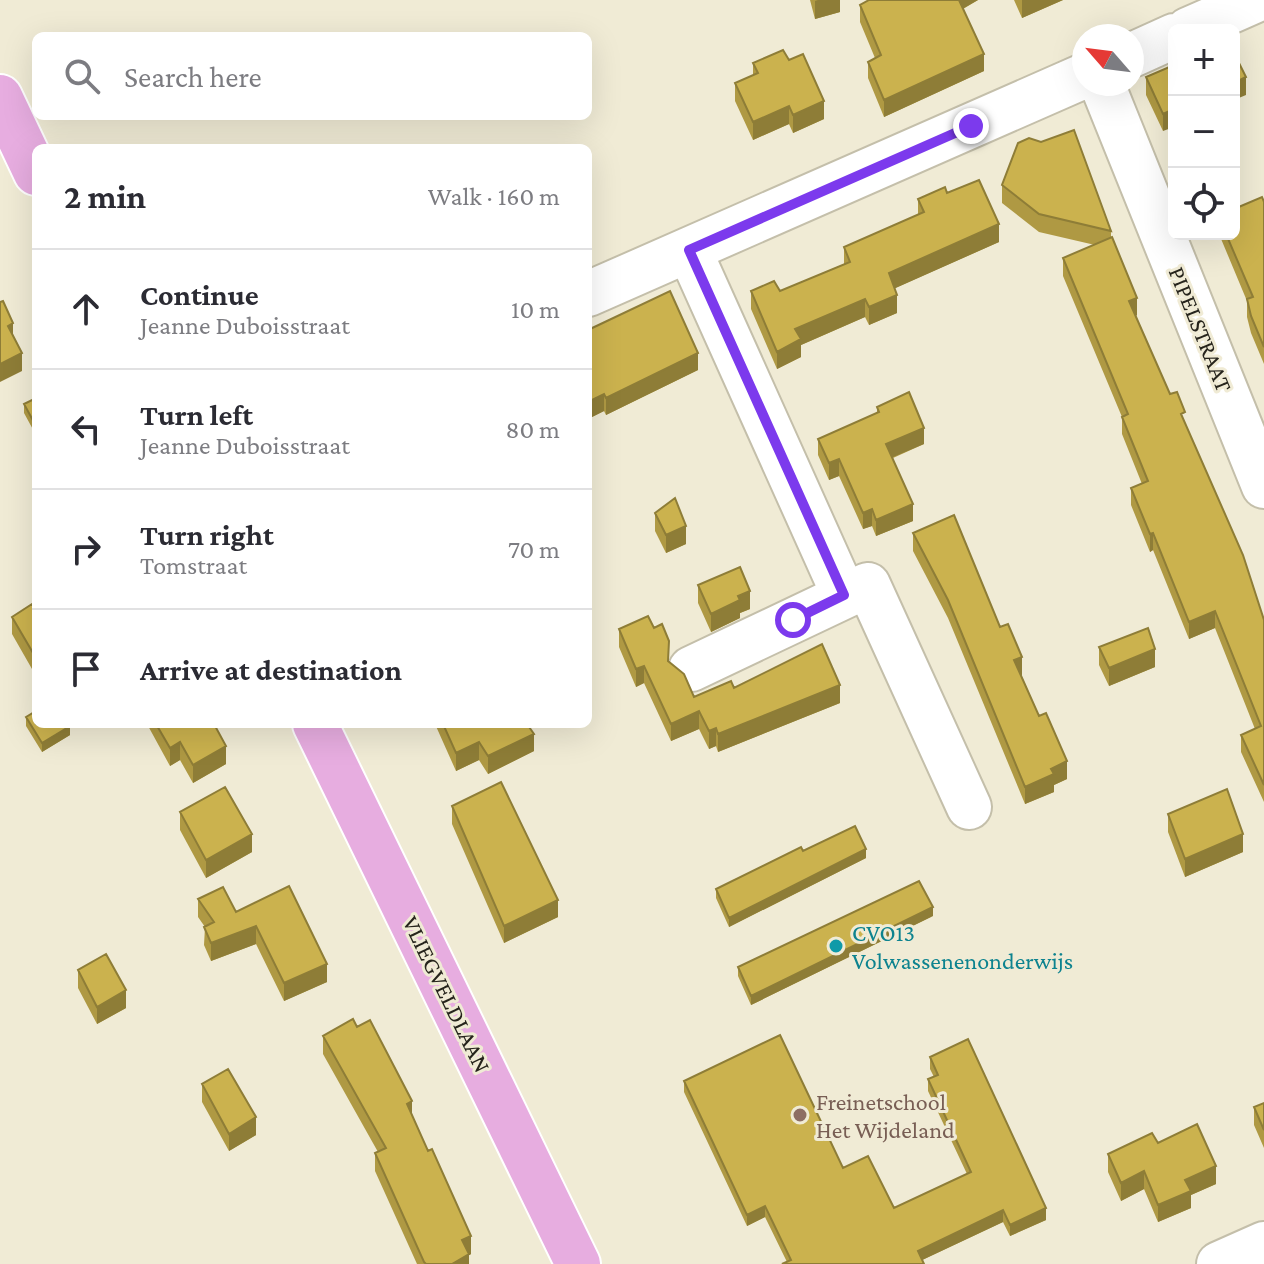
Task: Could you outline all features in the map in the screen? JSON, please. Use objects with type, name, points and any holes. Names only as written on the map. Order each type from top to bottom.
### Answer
[{"type":"main road","points":[[0,97],[32,165]]},
{"type":"main road","name":"VLIEGVELDLAAN","points":[[317,728],[578,1264]]},
{"type":"street","points":[[1202,24],[1256,0]]},
{"type":"street","points":[[1144,50],[1168,39]]},
{"type":"street","points":[[592,292],[1072,81]]},
{"type":"street","name":"PIPELSTRAAT","points":[[1107,96],[1264,486]]},
{"type":"street","points":[[689,250],[844,595]]},
{"type":"street","points":[[691,669],[868,585],[969,807]]},
{"type":"street","points":[[1219,1264],[1264,1244]]},
{"type":"building","points":[[869,0],[959,0],[984,54],[884,100],[868,62],[881,55],[860,5]]},
{"type":"building","points":[[783,50],[789,60],[803,54],[824,101],[793,115],[789,106],[753,122],[735,83],[758,73],[753,63]]},
{"type":"building","points":[[1240,65],[1246,77],[1240,80]]},
{"type":"building","points":[[1168,68],[1168,112],[1163,114],[1146,77]]},
{"type":"building","points":[[1074,130],[1111,231],[1039,214],[1002,185],[1018,143],[1029,138],[1041,142]]},
{"type":"building","points":[[979,180],[999,224],[889,273],[897,295],[869,307],[865,299],[795,329],[801,339],[777,352],[751,291],[774,281],[780,291],[850,262],[844,247],[924,212],[918,199],[945,187],[947,193]]},
{"type":"building","points":[[1262,197],[1264,202],[1264,347],[1247,299],[1253,297],[1229,240],[1240,240],[1240,206]]},
{"type":"building","points":[[1112,237],[1137,298],[1129,301],[1170,394],[1177,392],[1185,412],[1181,414],[1243,555],[1264,620],[1264,785],[1241,735],[1261,726],[1215,611],[1189,622],[1131,488],[1148,481],[1122,417],[1128,414],[1063,258]]},
{"type":"building","points":[[670,291],[698,353],[606,398],[604,394],[592,400],[592,328]]},
{"type":"building","points":[[3,301],[13,323],[8,326],[22,353],[0,364],[0,302]]},
{"type":"building","points":[[909,392],[924,428],[886,444],[913,504],[876,520],[872,509],[863,513],[839,459],[829,463],[818,439],[879,412],[877,407]]},
{"type":"building","points":[[32,400],[32,419],[24,404]]},
{"type":"building","points":[[675,498],[686,526],[666,535],[655,513]]},
{"type":"building","points":[[954,515],[1000,627],[1008,624],[1022,657],[1014,660],[1039,716],[1046,713],[1067,761],[1051,769],[1054,774],[1025,787],[948,600],[913,533]]},
{"type":"building","points":[[740,567],[750,591],[738,596],[740,600],[711,614],[698,585]]},
{"type":"building","points":[[32,604],[32,651],[12,617]]},
{"type":"building","points":[[648,616],[654,628],[662,624],[669,641],[668,661],[684,674],[694,697],[731,681],[734,688],[822,644],[840,685],[718,734],[716,728],[709,731],[699,711],[671,724],[644,666],[636,669],[619,629]]},
{"type":"building","points":[[1148,628],[1155,649],[1109,668],[1099,647]]},
{"type":"building","points":[[32,713],[32,727],[26,717]]},
{"type":"building","points":[[33,728],[67,728],[42,743]]},
{"type":"building","points":[[158,728],[216,728],[226,746],[193,765],[180,742],[170,748]]},
{"type":"building","points":[[445,728],[530,728],[534,734],[488,756],[479,742],[456,753]]},
{"type":"building","points":[[501,782],[558,900],[504,926],[452,806]]},
{"type":"building","points":[[225,787],[252,834],[206,860],[180,812]]},
{"type":"building","points":[[1227,789],[1243,834],[1185,859],[1168,814]]},
{"type":"building","points":[[855,826],[866,849],[729,918],[716,889],[801,847],[803,851]]},
{"type":"building","name":"CVO13 Volwassenenonderwijs","points":[[919,881],[933,907],[751,996],[738,967]]},
{"type":"building","points":[[289,886],[327,964],[284,983],[256,926],[211,943],[204,927],[214,922],[198,899],[223,887],[236,912]]},
{"type":"building","points":[[106,954],[126,990],[97,1007],[78,970]]},
{"type":"building","points":[[353,1019],[357,1027],[370,1020],[412,1101],[407,1104],[428,1151],[432,1149],[471,1236],[462,1240],[469,1254],[452,1264],[424,1262],[375,1153],[386,1148],[323,1036]]},
{"type":"building","points":[[780,1035],[843,1168],[868,1156],[894,1208],[971,1172],[928,1079],[938,1075],[930,1057],[968,1039],[1046,1208],[1010,1225],[1003,1210],[918,1251],[924,1264],[782,1264],[791,1260],[765,1206],[747,1215],[684,1081]]},
{"type":"building","points":[[228,1069],[256,1117],[229,1134],[202,1084]]},
{"type":"building","points":[[1264,1103],[1264,1130],[1254,1107]]},
{"type":"building","points":[[1197,1124],[1216,1166],[1185,1180],[1191,1191],[1158,1205],[1144,1171],[1121,1183],[1108,1154],[1152,1133],[1158,1143]]},
{"type":"place","name":"CVO13 Volwassenenonderwijs","points":[[836,946]]},
{"type":"place","name":"Freinetschool Het Wijdeland","points":[[800,1115]]},
{"type":"route","points":[[793,620],[844,595],[689,250],[971,126]]}]
